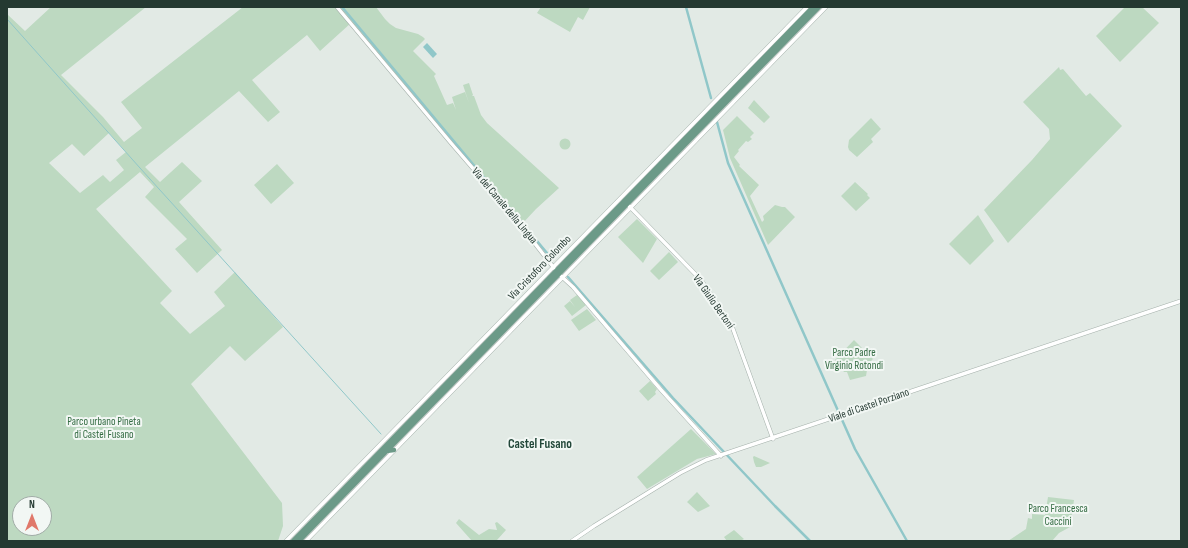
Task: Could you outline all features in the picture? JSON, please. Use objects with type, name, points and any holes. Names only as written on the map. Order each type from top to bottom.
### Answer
[{"type":"main road","name":"Via Cristoforo Colombo","points":[[293,541],[302,539],[814,7]]},
{"type":"main road","name":"Via Cristoforo Colombo","points":[[302,539],[515,318],[602,224],[625,203],[819,7]]},
{"type":"main road","points":[[515,318],[522,318]]},
{"type":"main road","points":[[386,451],[394,450]]},
{"type":"street","name":"Via del Canale della Lingua","points":[[337,7],[508,209],[558,272],[573,287],[642,369],[722,455]]},
{"type":"street","name":"Via Cristoforo Colombo","points":[[625,203],[807,7]]},
{"type":"street","name":"Via Cristoforo Colombo","points":[[302,539],[394,450],[522,318],[594,224],[625,203],[826,7]]},
{"type":"street","name":"Via Giulio Bertoni","points":[[625,203],[700,280],[729,322],[740,347],[773,439]]},
{"type":"street","points":[[594,224],[602,224]]},
{"type":"street","name":"Via Cristoforo Colombo","points":[[286,541],[558,272]]},
{"type":"street","name":"Viale di Castel Porziano","points":[[572,541],[680,473],[706,460],[773,439],[1181,301]]},
{"type":"street","points":[[299,528],[302,539]]},
{"type":"green space","name":"Parco urbano Pineta di Castel Fusano","points":[[51,7],[146,7],[61,75],[103,117],[124,142],[142,128],[121,102],[243,7],[337,7],[351,23],[320,51],[307,35],[252,80],[280,112],[268,122],[239,91],[145,167],[160,182],[182,162],[202,181],[179,202],[222,250],[197,273],[175,249],[187,239],[145,197],[154,187],[140,172],[96,209],[172,291],[160,303],[190,334],[225,306],[214,292],[235,272],[283,327],[245,361],[230,346],[191,384],[282,503],[283,526],[278,541],[7,541],[7,14],[25,31]],"holes":[[[109,133],[126,152],[116,160],[124,170],[110,182],[103,175],[80,193],[49,163],[72,144],[84,156]]]},
{"type":"green space","points":[[339,7],[376,7],[385,19],[396,28],[418,34],[423,37],[425,39],[413,51],[436,74],[434,76],[447,105],[453,103],[456,110],[452,97],[465,92],[469,103],[463,85],[469,83],[472,96],[474,96],[481,115],[487,123],[559,188],[522,224]]},
{"type":"green space","points":[[541,7],[590,7],[583,20],[578,17],[570,32],[537,13]]},
{"type":"green space","points":[[1125,7],[1142,7],[1159,23],[1120,62],[1096,36]]},
{"type":"green space","points":[[1059,67],[1060,70],[1063,69],[1086,96],[1090,93],[1122,126],[1008,243],[984,210],[1050,139],[1049,129],[1023,102]]},
{"type":"green space","points":[[754,100],[770,117],[764,123],[748,108]]},
{"type":"green space","points":[[737,116],[754,133],[750,137],[752,139],[748,142],[746,141],[734,157],[740,165],[739,166],[759,185],[750,196],[762,222],[764,220],[763,216],[775,205],[785,207],[795,217],[768,245],[730,158],[723,130]]},
{"type":"green space","points":[[871,118],[881,129],[871,139],[873,142],[857,157],[849,150],[849,140]]},
{"type":"green space","points":[[565,138],[569,140],[571,144],[569,148],[565,150],[561,148],[559,144],[561,140]]},
{"type":"green space","points":[[277,164],[294,183],[271,204],[254,185]]},
{"type":"green space","points":[[855,182],[868,194],[867,195],[870,198],[856,211],[841,196]]},
{"type":"green space","points":[[978,215],[994,241],[970,265],[949,244]]},
{"type":"green space","points":[[637,219],[657,239],[643,263],[618,237]]},
{"type":"green space","points":[[669,252],[678,262],[659,280],[650,271]]},
{"type":"green space","points":[[577,295],[586,305],[572,316],[564,306],[570,301],[575,307],[570,300]]},
{"type":"green space","points":[[587,309],[596,320],[579,331],[571,320]]},
{"type":"green space","name":"Parco Padre Virginio Rotondi","points":[[854,340],[873,359],[868,364],[866,376],[850,380],[847,372],[844,372],[835,360]]},
{"type":"green space","points":[[650,381],[657,389],[655,392],[656,394],[648,401],[639,391]]},
{"type":"green space","points":[[691,429],[716,454],[697,459],[647,489],[637,477]]},
{"type":"green space","points":[[754,456],[770,463],[761,467],[756,467]]},
{"type":"green space","points":[[697,492],[710,506],[698,512],[687,502]]},
{"type":"green space","name":"Parco Francesca Caccini","points":[[1048,497],[1074,500],[1070,527],[1059,533],[1052,541],[1008,541],[1026,529],[1028,518],[1032,519],[1032,514],[1045,515]]},
{"type":"green space","points":[[459,519],[479,535],[489,529],[497,530],[495,523],[497,522],[506,530],[497,540],[498,541],[472,541],[456,523]]},
{"type":"green space","points":[[734,530],[744,539],[740,541],[727,541],[724,537]]},
{"type":"water","points":[[427,43],[437,54],[433,58],[423,47]]},
{"type":"waterway","points":[[342,7],[552,259]]},
{"type":"waterway","points":[[686,7],[711,98]]},
{"type":"waterway","points":[[7,19],[381,434]]},
{"type":"waterway","points":[[717,122],[728,163],[855,449],[907,541]]},
{"type":"waterway","points":[[568,277],[673,398],[810,541]]},
{"type":"district","name":"Castel Fusano","points":[[540,445]]}]
